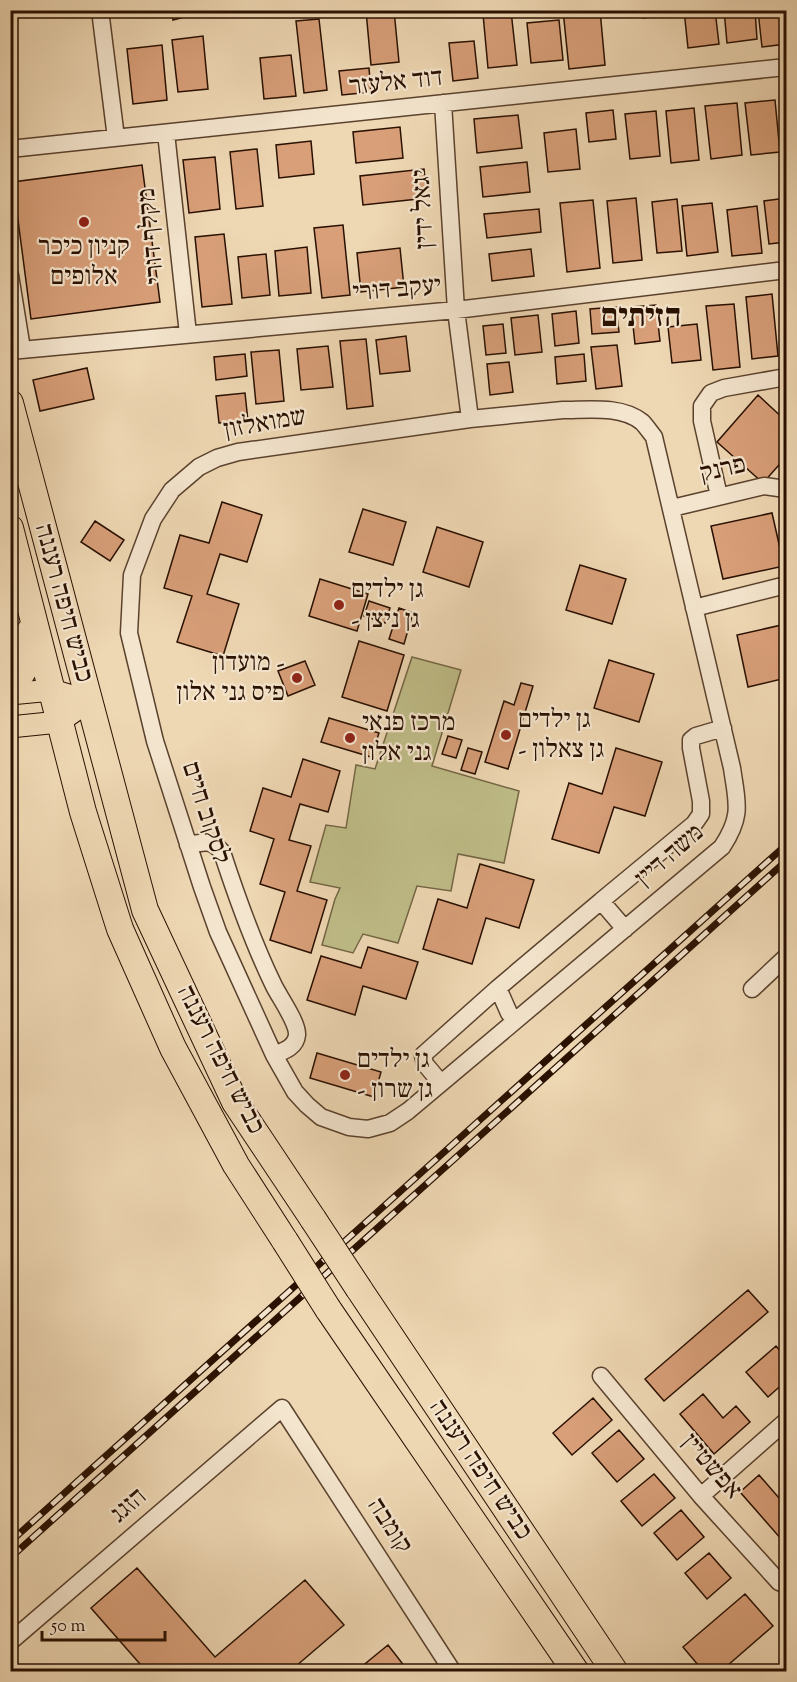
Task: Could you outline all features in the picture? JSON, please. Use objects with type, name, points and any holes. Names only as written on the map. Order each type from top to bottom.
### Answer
[{"type":"highway","name":"כביש חיפה רעננה","points":[[10,403],[145,910],[235,1102],[615,1671]]},
{"type":"highway","name":"כביש חיפה רעננה","points":[[10,528],[82,812],[120,929],[173,1048],[236,1164],[328,1309],[576,1671]]},
{"type":"highway","points":[[10,686],[25,670],[30,654],[30,610]]},
{"type":"main road","points":[[10,694],[52,690],[89,701]]},
{"type":"main road","points":[[10,727],[59,722],[89,701]]},
{"type":"street","points":[[100,10],[116,138]]},
{"type":"street","name":"דוד אלעזר","points":[[10,149],[786,67]]},
{"type":"street","name":"יגאל ידין","points":[[443,104],[456,310],[470,419]]},
{"type":"street","name":"מקלף דורי","points":[[166,133],[188,334]]},
{"type":"street","name":"יעקב דורי","points":[[16,350],[456,310],[786,270]]},
{"type":"street","points":[[10,275],[16,350]]},
{"type":"street","points":[[719,496],[702,421],[702,406],[711,393],[724,388],[786,377]]},
{"type":"street","name":"משה דיין","points":[[274,1055],[295,1092],[321,1117],[349,1127],[368,1129],[390,1123],[441,1083],[722,847],[732,831],[737,816],[732,768],[654,437],[642,422],[624,413],[596,410],[562,410],[470,419]]},
{"type":"street","name":"שמואלזון","points":[[132,575],[153,519],[172,490],[199,466],[238,452],[470,419]]},
{"type":"street","name":"פרנק","points":[[672,508],[764,486],[786,489]]},
{"type":"street","name":"לסקוב חיים","points":[[132,575],[129,633],[155,741],[218,932],[274,1055]]},
{"type":"street","points":[[694,608],[786,585]]},
{"type":"street","points":[[441,1083],[425,1064],[423,1055],[498,988],[694,824],[701,814],[701,801],[691,740],[696,736],[723,728]]},
{"type":"street","points":[[188,845],[204,842],[215,845],[222,852],[256,947],[296,1027],[297,1037],[292,1047],[274,1055]]},
{"type":"street","points":[[601,901],[625,929]]},
{"type":"street","points":[[752,989],[786,957]]},
{"type":"street","points":[[498,988],[509,1013],[516,1020]]},
{"type":"street","name":"אפשטיין","points":[[601,1376],[700,1496],[779,1582],[786,1585]]},
{"type":"street","name":"הזגג","points":[[10,1642],[282,1408]]},
{"type":"street","name":"קומבה","points":[[282,1408],[453,1671]]},
{"type":"street","points":[[700,1496],[786,1421]]},
{"type":"shaded area","points":[[412,657],[461,670],[432,766],[519,791],[504,863],[458,854],[451,891],[417,886],[398,943],[363,934],[353,953],[322,945],[340,888],[310,882],[326,825],[346,828],[356,765],[375,769]]},
{"type":"building","points":[[171,10],[211,10],[173,20]]},
{"type":"building","points":[[394,10],[399,62],[371,65],[366,11]]},
{"type":"building","points":[[563,10],[600,10],[605,65],[569,69]]},
{"type":"building","points":[[643,10],[666,10],[667,15],[643,18]]},
{"type":"building","points":[[684,10],[715,10],[719,44],[688,48]]},
{"type":"building","points":[[724,10],[755,10],[757,39],[727,43]]},
{"type":"building","points":[[786,10],[786,44],[762,47],[758,11]]},
{"type":"building","points":[[511,11],[517,65],[488,68],[483,14]]},
{"type":"building","points":[[319,19],[327,90],[304,93],[296,21]]},
{"type":"building","points":[[559,20],[563,60],[531,63],[527,23]]},
{"type":"building","points":[[203,36],[208,89],[178,92],[172,40]]},
{"type":"building","points":[[474,41],[478,78],[453,81],[449,43]]},
{"type":"building","points":[[162,45],[167,100],[133,104],[127,49]]},
{"type":"building","points":[[291,55],[296,96],[264,99],[260,58]]},
{"type":"building","points":[[369,68],[371,92],[342,95],[339,71]]},
{"type":"building","points":[[775,100],[780,152],[751,155],[745,103]]},
{"type":"building","points":[[737,103],[742,155],[711,159],[705,106]]},
{"type":"building","points":[[694,108],[699,160],[671,163],[666,111]]},
{"type":"building","points":[[613,110],[616,139],[589,142],[586,113]]},
{"type":"building","points":[[656,111],[660,156],[630,159],[625,114]]},
{"type":"building","points":[[518,115],[522,148],[477,153],[474,119]]},
{"type":"building","points":[[400,127],[403,158],[356,163],[353,132]]},
{"type":"building","points":[[576,129],[580,169],[548,172],[544,133]]},
{"type":"building","points":[[311,141],[314,174],[279,178],[276,145]]},
{"type":"building","points":[[257,149],[263,206],[236,209],[230,152]]},
{"type":"building","points":[[215,157],[220,209],[189,213],[183,160]]},
{"type":"building","points":[[527,162],[530,192],[483,197],[480,167]]},
{"type":"building","name":"קניון כיכר אלופים","points":[[142,165],[160,302],[31,319],[13,182]]},
{"type":"building","points":[[424,169],[427,198],[363,205],[360,176]]},
{"type":"building","points":[[636,198],[642,260],[613,263],[607,201]]},
{"type":"building","points":[[786,198],[786,242],[769,244],[764,201]]},
{"type":"building","points":[[677,199],[682,251],[657,253],[652,202]]},
{"type":"building","points":[[593,200],[600,268],[567,272],[560,203]]},
{"type":"building","points":[[712,203],[718,252],[687,256],[682,206]]},
{"type":"building","points":[[757,206],[762,253],[732,256],[727,210]]},
{"type":"building","points":[[539,209],[541,232],[487,238],[484,214]]},
{"type":"building","points":[[343,225],[350,295],[322,298],[314,228]]},
{"type":"building","points":[[224,234],[232,304],[202,307],[195,237]]},
{"type":"building","points":[[307,247],[311,293],[279,296],[275,251]]},
{"type":"building","points":[[400,248],[404,287],[361,292],[357,253]]},
{"type":"building","points":[[531,249],[534,276],[492,281],[489,254]]},
{"type":"building","points":[[266,254],[270,295],[242,298],[238,257]]},
{"type":"building","points":[[772,294],[778,356],[752,359],[746,297]]},
{"type":"building","points":[[734,304],[740,367],[713,370],[706,306]]},
{"type":"building","points":[[656,305],[660,341],[635,344],[631,307]]},
{"type":"building","points":[[616,307],[619,332],[592,334],[590,309]]},
{"type":"building","points":[[576,311],[579,343],[555,346],[552,314]]},
{"type":"building","points":[[538,315],[542,352],[515,355],[511,318]]},
{"type":"building","points":[[503,324],[506,353],[486,355],[483,326]]},
{"type":"building","points":[[697,324],[701,360],[672,363],[668,327]]},
{"type":"building","points":[[406,336],[410,371],[380,374],[376,340]]},
{"type":"building","points":[[366,339],[373,406],[347,409],[340,341]]},
{"type":"building","points":[[617,345],[622,386],[596,389],[591,347]]},
{"type":"building","points":[[328,346],[333,387],[301,390],[297,349]]},
{"type":"building","points":[[279,350],[284,401],[256,404],[251,352]]},
{"type":"building","points":[[245,354],[247,376],[216,380],[214,357]]},
{"type":"building","points":[[584,354],[586,381],[557,384],[555,357]]},
{"type":"building","points":[[509,362],[513,392],[490,395],[487,364]]},
{"type":"building","points":[[87,368],[94,399],[40,411],[33,380]]},
{"type":"building","points":[[245,393],[248,421],[219,423],[216,396]]},
{"type":"building","points":[[758,395],[786,421],[786,457],[763,483],[717,442]]},
{"type":"building","points":[[222,502],[262,515],[247,562],[220,554],[207,594],[239,604],[223,656],[177,642],[192,596],[164,588],[180,535],[209,543]]},
{"type":"building","points":[[363,509],[406,522],[393,565],[349,552]]},
{"type":"building","points":[[772,513],[784,566],[723,579],[711,526]]},
{"type":"building","points":[[95,521],[124,540],[110,561],[81,542]]},
{"type":"building","points":[[437,527],[483,542],[469,587],[423,572]]},
{"type":"building","points":[[580,565],[626,579],[612,624],[566,610]]},
{"type":"building","name":"גן ילדים - גן ניצן","points":[[320,579],[368,594],[357,631],[309,616]]},
{"type":"building","points":[[369,601],[390,608],[385,623],[364,616]]},
{"type":"building","points":[[399,608],[413,613],[404,644],[389,639]]},
{"type":"building","points":[[786,624],[786,678],[748,687],[737,635]]},
{"type":"building","points":[[359,641],[404,655],[387,711],[342,697]]},
{"type":"building","points":[[609,660],[654,674],[639,722],[594,708]]},
{"type":"building","name":"מועדון - פיס גני אלון","points":[[305,661],[315,685],[288,696],[278,671]]},
{"type":"building","name":"גן ילדים - גן צאלון","points":[[521,683],[533,686],[508,769],[485,762],[504,701],[514,705]]},
{"type":"building","name":"מרכז פנאי גני אלון","points":[[329,718],[379,733],[371,757],[321,742]]},
{"type":"building","points":[[448,736],[462,740],[456,758],[442,754]]},
{"type":"building","points":[[468,748],[482,752],[475,774],[461,770]]},
{"type":"building","points":[[616,748],[662,762],[645,816],[614,807],[599,853],[552,839],[569,783],[602,794]]},
{"type":"building","points":[[303,759],[340,771],[328,812],[300,804],[289,840],[311,846],[297,891],[327,900],[311,953],[270,940],[285,892],[260,884],[274,839],[250,831],[263,788],[291,797]]},
{"type":"building","points":[[480,864],[534,880],[519,928],[486,918],[472,964],[423,949],[438,899],[467,908]]},
{"type":"building","points":[[368,947],[418,962],[406,999],[363,986],[355,1015],[307,1000],[321,956],[361,968]]},
{"type":"building","name":"גן ילדים - גן שרון","points":[[317,1053],[381,1072],[374,1097],[310,1078]]},
{"type":"building","points":[[748,1290],[768,1312],[664,1401],[645,1379]]},
{"type":"building","points":[[776,1346],[786,1358],[786,1381],[768,1397],[746,1372]]},
{"type":"building","points":[[703,1394],[723,1418],[736,1406],[750,1422],[714,1454],[680,1414]]},
{"type":"building","points":[[593,1398],[612,1420],[572,1455],[553,1433]]},
{"type":"building","points":[[619,1430],[644,1459],[617,1482],[592,1453]]},
{"type":"building","points":[[654,1474],[675,1498],[642,1526],[621,1501]]},
{"type":"building","points":[[759,1475],[786,1506],[786,1536],[782,1540],[740,1492]]},
{"type":"building","points":[[681,1510],[704,1537],[677,1560],[654,1533]]},
{"type":"building","points":[[709,1553],[731,1578],[707,1599],[685,1573]]},
{"type":"building","points":[[137,1568],[215,1657],[305,1580],[344,1625],[289,1672],[147,1672],[91,1608]]},
{"type":"building","points":[[745,1594],[773,1626],[720,1672],[704,1672],[683,1647]]},
{"type":"building","points":[[388,1645],[409,1672],[355,1672]]},
{"type":"railway","points":[[10,1542],[786,845]]},
{"type":"railway","points":[[10,1558],[786,861]]},
{"type":"place","name":"קניון כיכר אלופים","points":[[84,222]]},
{"type":"place","name":"גן ילדים - גן ניצן","points":[[339,605]]},
{"type":"place","name":"מועדון - פיס גני אלון","points":[[297,678]]},
{"type":"place","name":"גן ילדים - גן צאלון","points":[[506,735]]},
{"type":"place","name":"מרכז פנאי גני אלון","points":[[350,738]]},
{"type":"place","name":"גן ילדים - גן שרון","points":[[345,1075]]},
{"type":"district","name":"הזיתים","points":[[641,318]]}]
